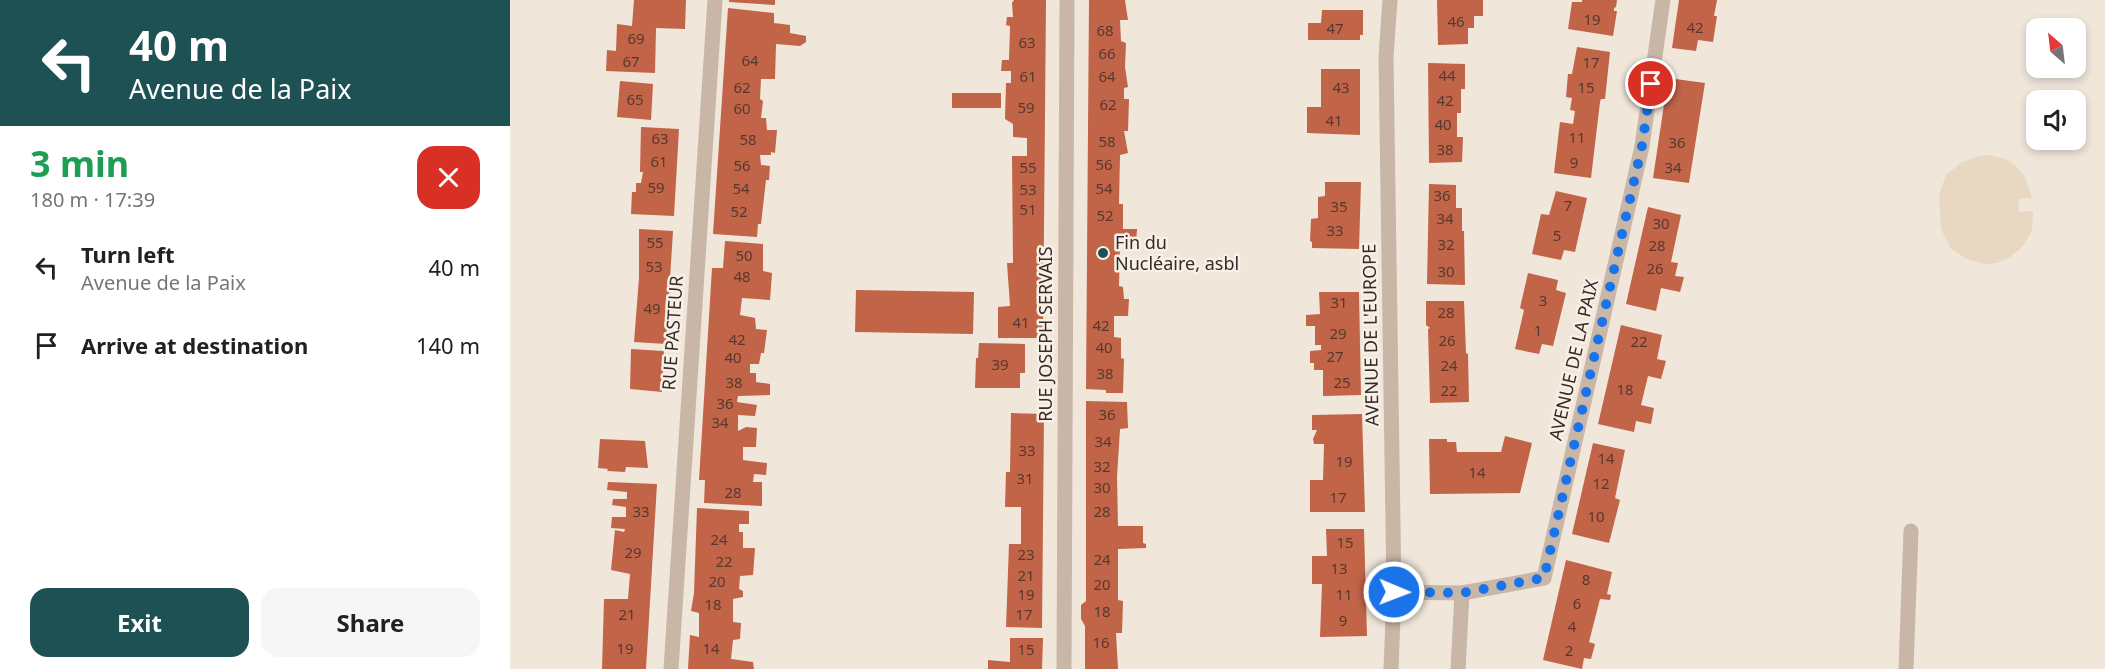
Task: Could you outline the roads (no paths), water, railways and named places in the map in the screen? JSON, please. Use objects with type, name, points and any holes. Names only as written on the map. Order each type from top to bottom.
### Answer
[{"type":"street","name":"RUE PASTEUR","points":[[671,669],[715,0]]},
{"type":"street","name":"RUE JOSEPH SERVAIS","points":[[1064,669],[1068,0]]},
{"type":"street","name":"AVENUE DE L'EUROPE","points":[[1390,0],[1386,57],[1394,592],[1391,669]]},
{"type":"street","name":"AVENUE DE LA PAIX","points":[[1394,592],[1462,593],[1544,578],[1642,146],[1663,0]]},
{"type":"street","points":[[1906,669],[1911,531]]},
{"type":"street","points":[[1458,669],[1462,593]]},
{"type":"place","name":"Fin du Nucléaire, asbl","points":[[1103,253]]}]
